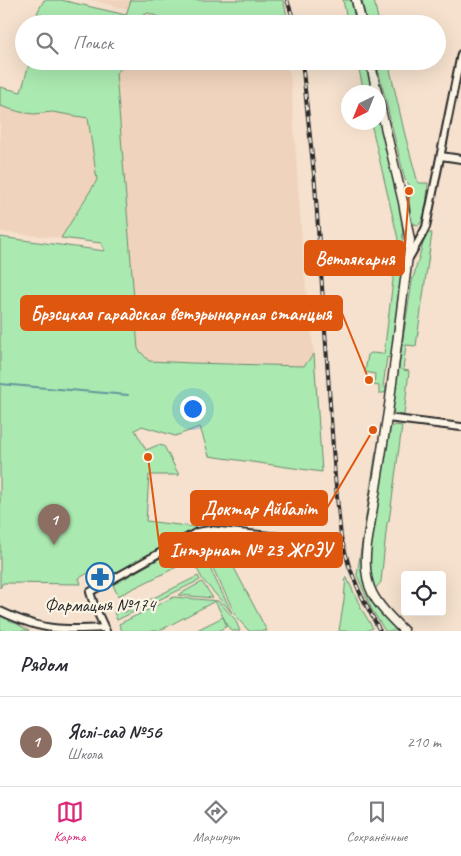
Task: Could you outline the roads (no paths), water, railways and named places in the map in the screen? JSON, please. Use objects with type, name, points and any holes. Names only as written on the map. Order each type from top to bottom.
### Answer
[{"type":"street","points":[[356,0],[360,15]]},
{"type":"street","points":[[408,259],[426,227],[461,54]]},
{"type":"street","points":[[372,70],[376,85]]},
{"type":"street","points":[[386,130],[408,222],[410,240],[387,418],[365,556],[368,583],[387,614],[404,631]]},
{"type":"street","points":[[441,156],[461,159]]},
{"type":"street","points":[[387,418],[461,427]]},
{"type":"street","points":[[0,611],[21,621],[52,628],[105,630],[90,592],[194,534],[203,531],[330,542]]},
{"type":"waterway","points":[[0,384],[128,395]]},
{"type":"railway","points":[[287,0],[292,15]]},
{"type":"railway","points":[[303,70],[315,184],[335,477],[341,537],[349,566],[360,593],[380,631]]},
{"type":"place","name":"Ветлякарня","points":[[409,191]]},
{"type":"place","name":"Брэсцкая гарадская ветэрынарная станцыя","points":[[369,380]]},
{"type":"place","name":"Доктар Айбаліт","points":[[373,430]]},
{"type":"place","name":"Інтэрнат № 23 ЖРЭУ","points":[[148,457]]},
{"type":"place","name":"Яслі-сад №56","points":[[54,545]]},
{"type":"place","name":"Фармацыя №174","points":[[100,577]]}]
